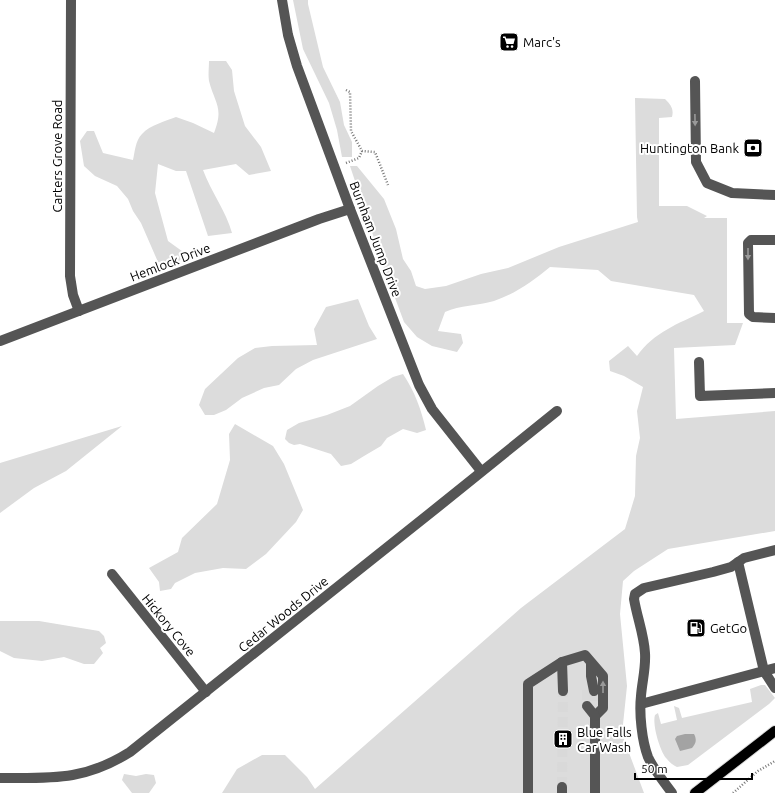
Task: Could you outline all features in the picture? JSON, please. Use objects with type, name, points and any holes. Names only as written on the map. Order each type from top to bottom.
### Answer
[{"type":"main road","points":[[695,793],[775,731]]},
{"type":"street","name":"Carters Grove Road","points":[[71,0],[70,276],[72,295],[79,311]]},
{"type":"street","name":"Burnham Jump Drive","points":[[282,0],[288,35],[297,66],[350,209],[422,391],[432,410],[481,471]]},
{"type":"street","points":[[695,81],[696,162],[707,183],[732,193],[775,195]]},
{"type":"street","name":"Hemlock Drive","points":[[0,340],[313,221],[350,209]]},
{"type":"street","points":[[775,240],[751,240],[748,243],[749,314],[753,317],[775,318]]},
{"type":"street","points":[[699,362],[700,396],[775,393]]},
{"type":"street","name":"Cedar Woods Drive","points":[[0,778],[57,778],[81,774],[105,766],[130,752],[557,411]]},
{"type":"street","points":[[672,793],[648,757],[644,742],[641,704],[645,652],[634,599],[635,594],[644,588],[714,572],[732,566],[744,558],[775,550]]},
{"type":"street","points":[[738,562],[764,671],[775,688]]},
{"type":"street","name":"Hickory Cove","points":[[112,574],[206,692]]},
{"type":"street","points":[[528,793],[528,684],[562,662],[585,654],[603,676],[603,708],[594,716]]},
{"type":"street","points":[[562,662],[563,691]]},
{"type":"street","points":[[590,690],[591,663]]},
{"type":"street","points":[[641,704],[775,668]]},
{"type":"street","points":[[590,705],[594,716],[594,793]]},
{"type":"path","points":[[346,90],[350,92],[351,131],[362,151]]},
{"type":"path","points":[[334,166],[359,158],[362,151]]},
{"type":"path","points":[[362,151],[375,152],[388,185]]},
{"type":"path","points":[[733,793],[758,772],[775,761]]},
{"type":"shaded area","points":[[293,0],[308,0],[323,67],[340,102],[344,125],[352,142],[352,157],[342,157],[337,130],[329,103],[303,49]]},
{"type":"shaded area","points":[[209,61],[226,61],[232,70],[234,91],[245,126],[261,147],[271,171],[249,175],[236,164],[203,170],[226,217],[232,233],[208,236],[186,171],[176,171],[158,164],[155,193],[168,241],[186,254],[174,266],[158,262],[141,223],[133,211],[128,199],[117,186],[95,176],[84,166],[80,141],[87,131],[94,131],[103,153],[133,160],[137,143],[145,131],[176,117],[214,133],[217,124],[218,106],[209,81]]},
{"type":"shaded area","points":[[635,98],[665,99],[672,109],[672,117],[659,118],[659,206],[687,206],[707,216],[704,218],[727,218],[727,323],[743,323],[735,345],[674,348],[676,419],[775,411],[775,531],[668,549],[634,571],[623,581],[620,614],[627,686],[622,734],[644,793],[222,793],[237,769],[262,755],[285,755],[307,777],[315,789],[521,608],[625,529],[635,496],[636,456],[640,438],[637,411],[643,387],[624,376],[610,371],[609,361],[628,346],[637,356],[651,341],[667,329],[704,311],[694,295],[611,281],[598,270],[550,267],[524,287],[502,298],[488,303],[457,308],[445,312],[438,331],[461,334],[463,343],[457,352],[432,346],[417,337],[404,322],[385,271],[350,166],[357,166],[384,199],[396,229],[403,259],[411,271],[416,286],[425,289],[446,286],[481,274],[508,268],[559,247],[638,222]]},
{"type":"shaded area","points":[[358,299],[369,326],[377,339],[313,360],[296,369],[279,385],[264,388],[242,398],[226,410],[214,415],[205,415],[199,405],[205,389],[238,358],[255,348],[317,345],[314,329],[326,307]]},
{"type":"shaded area","points":[[403,374],[417,401],[426,430],[417,433],[403,429],[387,438],[381,446],[351,464],[341,466],[331,454],[300,444],[294,445],[285,439],[287,430],[299,423],[327,415],[350,406],[378,386],[393,377]]},
{"type":"shaded area","points":[[235,424],[273,446],[284,464],[303,510],[296,522],[266,554],[246,569],[223,568],[195,573],[175,583],[171,589],[160,591],[159,582],[149,568],[178,552],[182,538],[217,504],[230,460],[229,434]]},
{"type":"shaded area","points":[[122,426],[66,471],[34,488],[0,513],[0,463]]},
{"type":"shaded area","points":[[0,621],[39,621],[99,631],[104,636],[106,643],[100,648],[103,653],[94,664],[84,664],[64,657],[42,661],[14,658],[0,651]]},
{"type":"shaded area","points":[[765,685],[775,698],[688,765],[677,767],[664,755],[657,738],[654,719],[655,715],[658,713],[661,724],[677,720],[674,706],[679,708],[682,718],[752,702],[750,689]]},
{"type":"shaded area","points":[[694,734],[696,740],[692,748],[680,751],[675,739],[677,736]]},
{"type":"shaded area","points":[[124,774],[136,776],[146,774],[154,775],[156,783],[149,793],[132,793],[122,780]]},
{"type":"tunnel","points":[[587,690],[587,706]]},
{"type":"tunnel","points":[[562,787],[563,691]]},
{"type":"tunnel","points":[[594,691],[594,705]]},
{"type":"place","name":"Marc's","points":[[509,42]]},
{"type":"place","name":"Huntington Bank","points":[[753,148]]},
{"type":"place","name":"GetGo","points":[[696,628]]},
{"type":"place","name":"Blue Falls Car Wash","points":[[563,739]]}]
